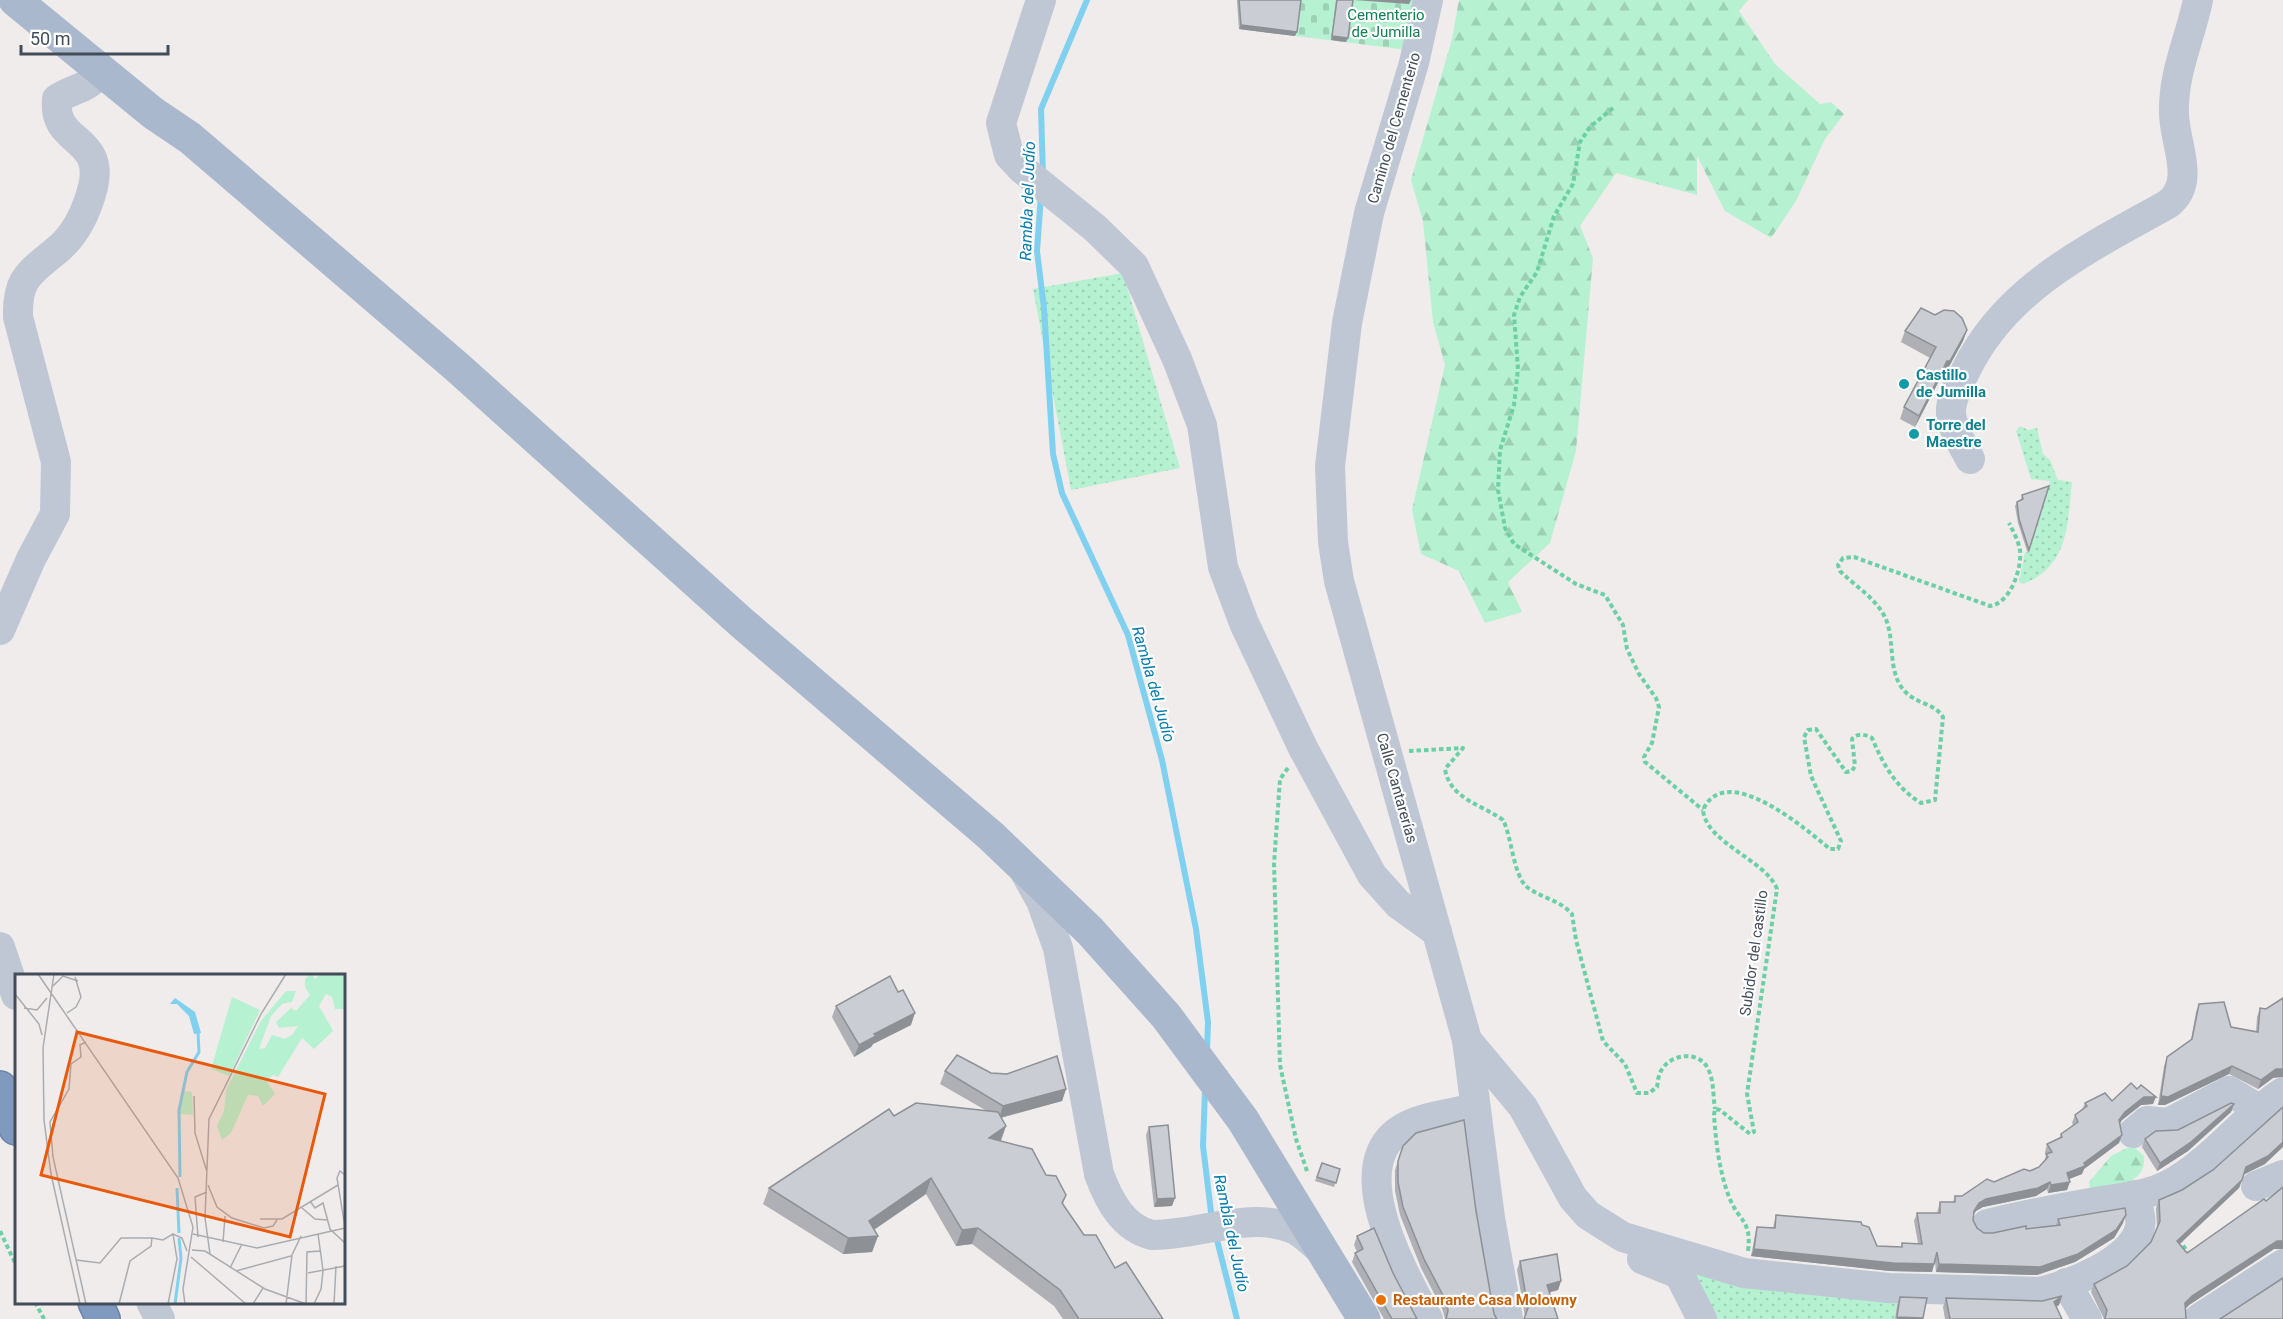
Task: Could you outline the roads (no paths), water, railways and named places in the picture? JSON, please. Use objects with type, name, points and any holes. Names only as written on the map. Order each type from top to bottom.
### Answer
[{"type":"highway","points":[[0,1088],[15,1126]]},
{"type":"highway","points":[[95,1304],[103,1319]]},
{"type":"main road","points":[[15,0],[190,138],[457,367],[742,623],[1022,866],[1090,931],[1145,991],[1188,1043],[1237,1112],[1298,1183],[1325,1254],[1364,1319]]},
{"type":"main road","points":[[43,0],[161,104],[190,138]]},
{"type":"street","points":[[1041,0],[1001,123],[1009,155],[1022,169],[1116,246],[1134,266],[1151,301],[1202,425],[1223,567],[1244,623],[1303,748],[1372,875],[1398,904],[1437,932]]},
{"type":"street","name":"Camino del Cementerio","points":[[1360,256],[1377,182],[1414,63],[1428,0]]},
{"type":"street","points":[[1970,459],[1954,427],[1951,410],[1954,395],[1969,363],[1993,324],[2048,275],[2168,204],[2180,193],[2184,176],[2176,135],[2174,96],[2180,60],[2198,0]]},
{"type":"street","points":[[0,630],[31,559],[55,514],[56,462],[18,317],[17,295],[27,275],[58,250],[86,211],[94,183],[94,164],[86,146],[59,123],[56,111],[57,99],[68,92],[92,84],[102,70]]},
{"type":"street","name":"Calle Cantarerías","points":[[1360,256],[1347,323],[1330,466],[1332,523],[1339,581],[1467,1040],[1474,1108],[1500,1283],[1508,1319]]},
{"type":"street","points":[[1022,866],[1041,901],[1058,948],[1094,1154],[1106,1192],[1125,1220],[1140,1231],[1152,1235],[1183,1233],[1242,1223],[1270,1224],[1294,1229],[1325,1254]]},
{"type":"street","points":[[0,947],[15,991]]},
{"type":"street","points":[[1467,1040],[1523,1107],[1573,1198],[1588,1215],[1602,1226],[1638,1242],[1744,1273],[1889,1288],[1998,1293],[2039,1292],[2066,1283],[2118,1259],[2140,1226],[2135,1195]]},
{"type":"street","points":[[2133,1133],[2147,1121],[2168,1123],[2224,1092],[2235,1093],[2259,1109]]},
{"type":"street","points":[[1987,1224],[2047,1210],[2135,1195],[2174,1182],[2259,1109],[2283,1092]]},
{"type":"street","points":[[1428,1319],[1391,1240],[1376,1186],[1377,1162],[1387,1142],[1402,1129],[1474,1108]]},
{"type":"street","points":[[1638,1242],[1634,1255],[1679,1274],[1702,1319]]},
{"type":"street","points":[[2198,1319],[2283,1264]]},
{"type":"street","points":[[1679,1274],[1687,1319]]},
{"type":"street","points":[[2066,1283],[2087,1319]]},
{"type":"street","points":[[153,1304],[160,1319]]},
{"type":"waterway","name":"Rambla del Judío","points":[[1043,176],[1041,109],[1087,0]]},
{"type":"waterway","name":"Rambla del Judío","points":[[1041,195],[1037,251],[1044,308],[1053,454],[1062,493],[1128,635],[1162,760],[1196,929],[1208,1022],[1207,1050]]},
{"type":"waterway","name":"Rambla del Judío","points":[[1205,1090],[1203,1146],[1212,1220]]},
{"type":"waterway","name":"Rambla del Judío","points":[[1216,1236],[1237,1319]]},
{"type":"place","name":"Castillo de Jumilla","points":[[1904,384]]},
{"type":"place","name":"Torre del Maestre","points":[[1914,434]]},
{"type":"place","name":"Restaurante Casa Molowny","points":[[1381,1300]]},
{"type":"park label","name":"Cementerio de Jumilla","points":[[1386,24]]}]
